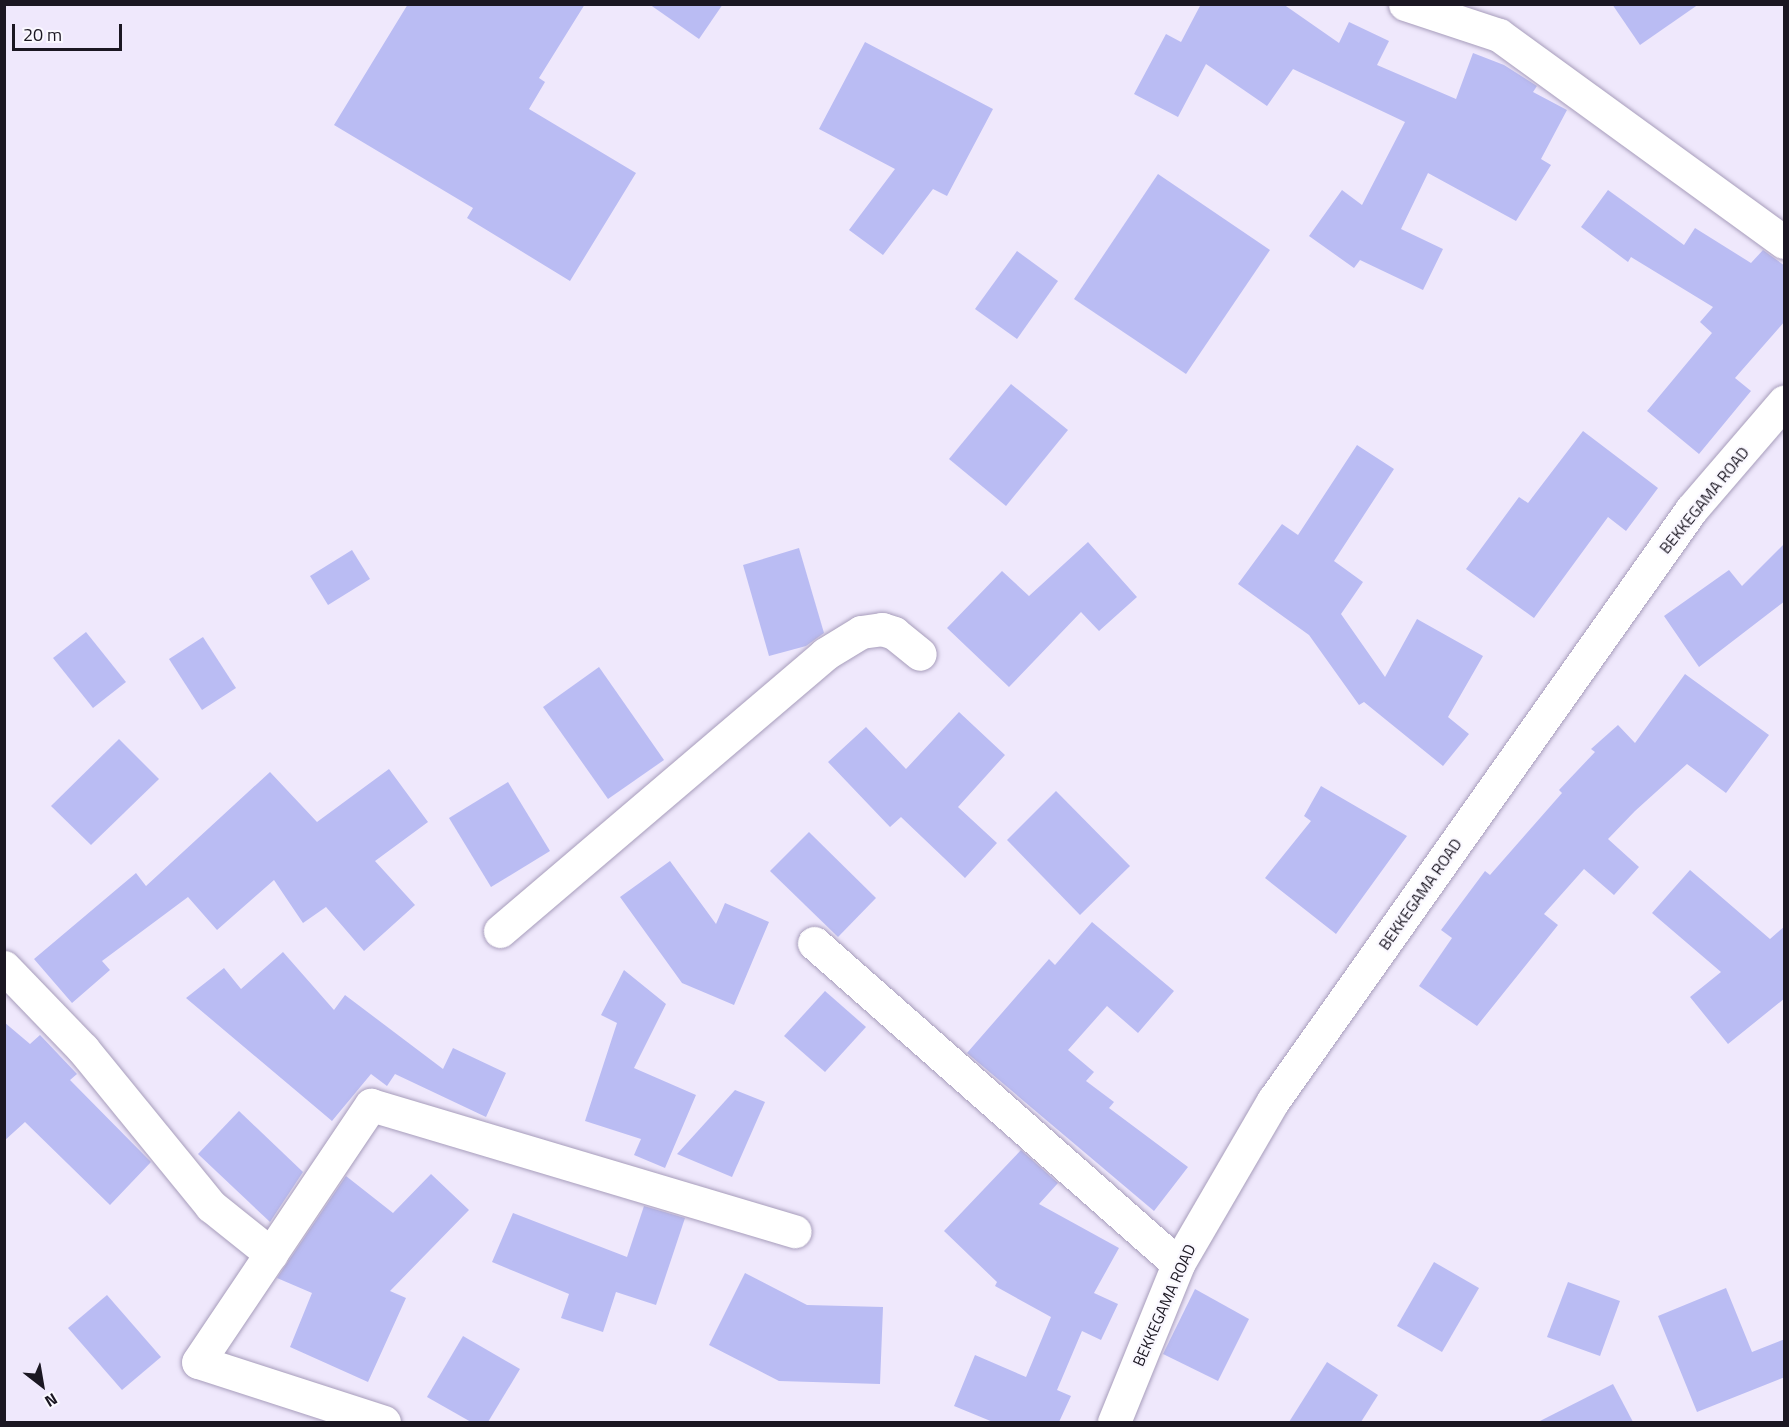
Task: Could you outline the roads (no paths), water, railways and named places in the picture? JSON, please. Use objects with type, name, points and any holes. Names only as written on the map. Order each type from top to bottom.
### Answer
[{"type":"street","points":[[1405,4],[1499,35],[1785,242]]},
{"type":"street","name":"BEKKEGAMA ROAD","points":[[1114,1422],[1178,1264],[1280,1091],[1691,510],[1785,402]]},
{"type":"street","points":[[500,931],[825,654],[861,632],[882,629],[894,633],[920,654]]},
{"type":"street","points":[[814,943],[1178,1264]]},
{"type":"street","points":[[4,967],[83,1049],[211,1206],[271,1254]]},
{"type":"street","points":[[384,1422],[198,1362],[371,1105],[795,1231]]}]
